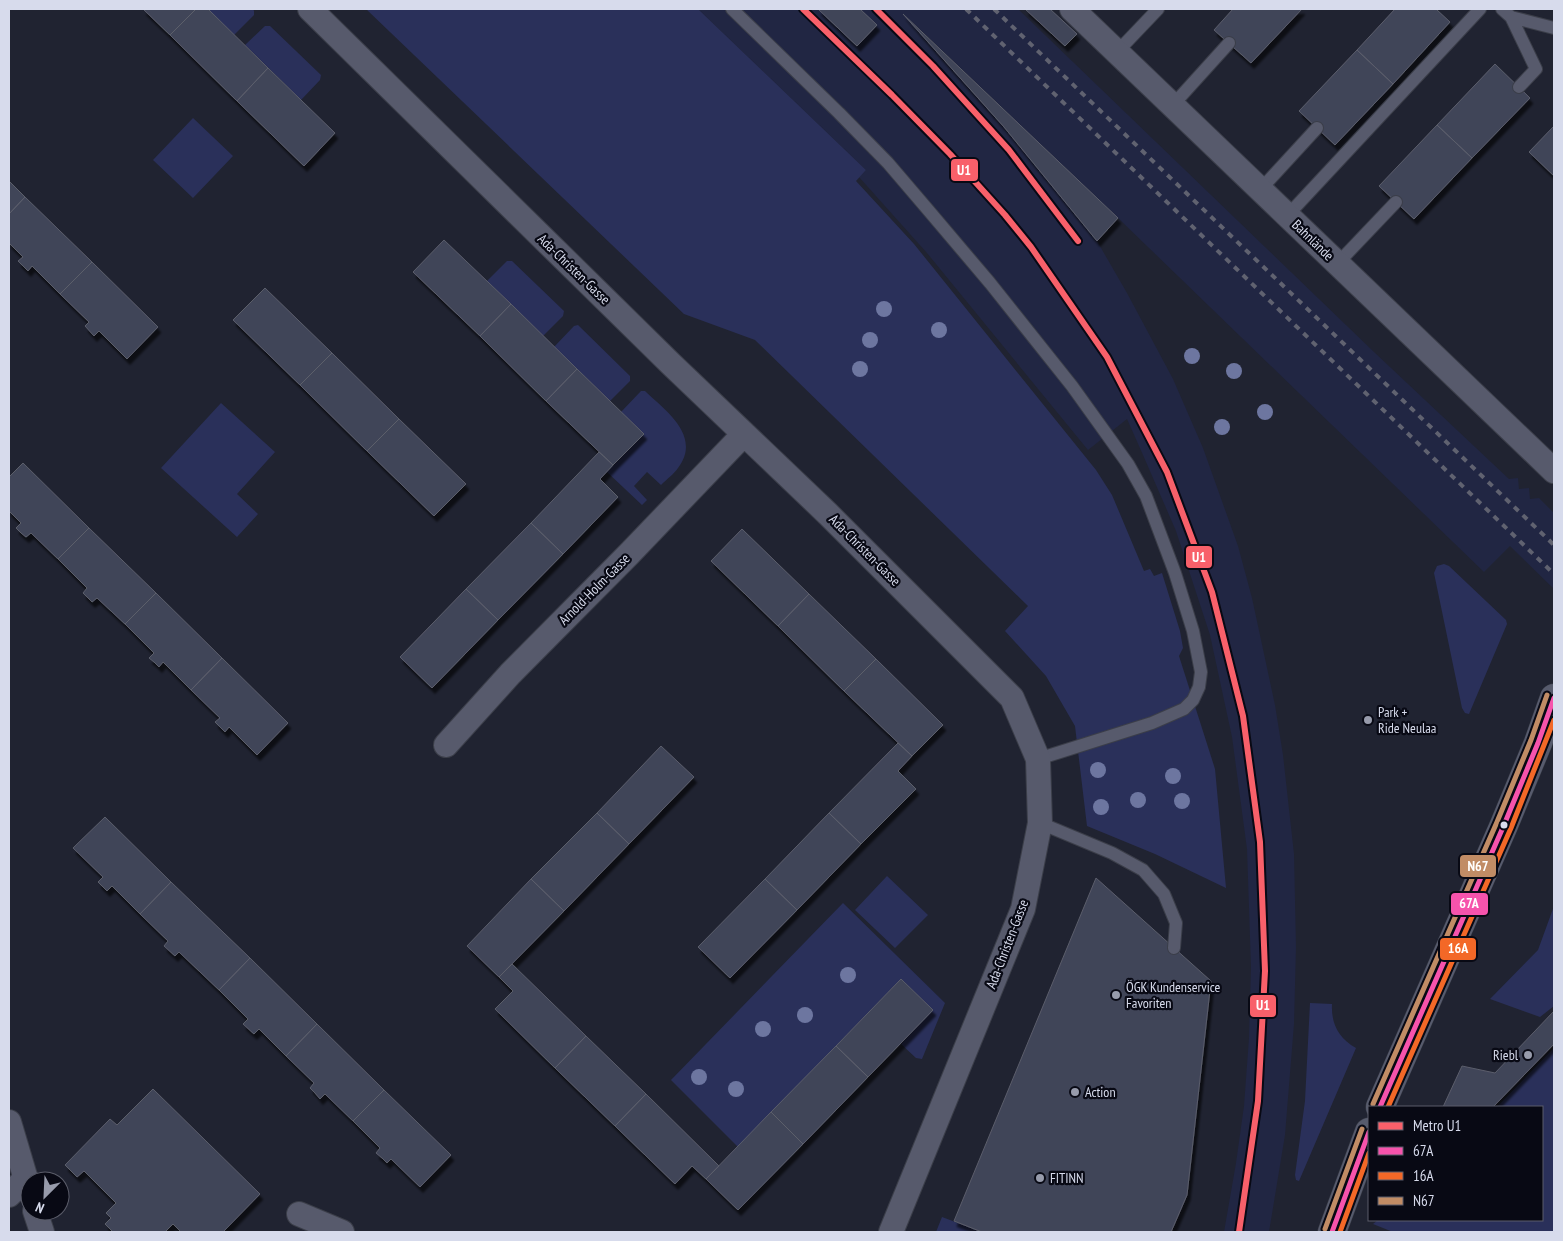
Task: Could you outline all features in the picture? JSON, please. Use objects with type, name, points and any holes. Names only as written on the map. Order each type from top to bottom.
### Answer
[{"type":"main road","points":[[1380,1106],[1504,825],[1538,743],[1554,698]]},
{"type":"main road","points":[[1332,1232],[1368,1135]]},
{"type":"street","name":"Ada-Christen-Gasse","points":[[310,9],[828,514],[1012,698],[1038,759],[1040,823],[1023,909],[891,1232]]},
{"type":"street","name":"Bahnlände","points":[[1072,9],[1554,470]]},
{"type":"street","name":"Arnold-Holm-Gasse","points":[[446,745],[510,674],[744,434]]},
{"type":"street","points":[[9,1122],[24,1171]]},
{"type":"street","points":[[298,1214],[342,1232]]},
{"type":"lane","points":[[732,9],[839,113],[936,218],[1078,394],[1128,464],[1146,496],[1175,573],[1193,631],[1201,672],[1199,687],[1194,700],[1184,709],[1152,723],[1038,759]]},
{"type":"lane","points":[[1118,52],[1158,9]]},
{"type":"lane","points":[[1287,216],[1480,9]]},
{"type":"lane","points":[[1506,13],[1554,28]]},
{"type":"lane","points":[[1506,13],[1536,69],[1519,87]]},
{"type":"lane","points":[[1172,106],[1229,44]]},
{"type":"lane","points":[[1260,190],[1316,128]]},
{"type":"lane","points":[[1338,264],[1396,202]]},
{"type":"lane","points":[[1040,823],[1112,853],[1143,870],[1164,894],[1176,923],[1174,948]]},
{"type":"shaded area","points":[[208,9],[253,9],[254,15],[234,35]]},
{"type":"shaded area","points":[[366,9],[698,9],[866,170],[856,181],[914,244],[1096,470],[1112,495],[1144,571],[1150,569],[1154,576],[1162,573],[1180,631],[1183,648],[1179,656],[1215,769],[1226,888],[1155,854],[1087,826],[1075,726],[1046,676],[1005,631],[1028,606],[755,340],[684,314]]},
{"type":"shaded area","points":[[698,9],[1018,9],[1374,352],[1509,479],[1518,478],[1519,489],[1529,488],[1530,499],[1539,498],[1554,513],[1554,589],[1510,546],[1484,572],[911,21],[1004,127],[1097,241],[1173,379],[1203,448],[1238,546],[1252,598],[1275,705],[1283,755],[1294,854],[1296,947],[1294,1024],[1285,1135],[1269,1232],[1224,1232],[1244,1106],[1249,1038],[1251,967],[1247,849],[1232,737],[1210,635],[1176,531],[1127,419],[1088,450],[927,253],[859,177],[866,170]]},
{"type":"shaded area","points":[[265,26],[270,26],[321,75],[320,80],[301,100],[245,45]]},
{"type":"shaded area","points":[[193,118],[233,156],[193,198],[153,160]]},
{"type":"shaded area","points":[[507,261],[512,261],[564,311],[563,316],[543,336],[487,281]]},
{"type":"shaded area","points":[[578,325],[630,376],[630,381],[610,401],[554,347],[574,326]]},
{"type":"shaded area","points":[[641,391],[645,391],[671,416],[684,435],[686,445],[684,456],[678,468],[661,485],[647,472],[634,486],[647,500],[642,505],[607,472],[644,434],[621,412]]},
{"type":"shaded area","points":[[221,403],[275,452],[237,494],[258,514],[237,537],[161,468]]},
{"type":"shaded area","points":[[1444,564],[1449,566],[1506,620],[1507,624],[1469,714],[1465,713],[1462,708],[1434,573],[1437,566]]},
{"type":"shaded area","points":[[887,876],[928,915],[895,948],[855,910]]},
{"type":"shaded area","points":[[843,903],[945,1003],[922,1059],[916,1058],[901,1044],[933,1010],[901,979],[738,1147],[671,1080]]},
{"type":"shaded area","points":[[1554,906],[1554,1006],[1540,1017],[1490,999],[1538,950]]},
{"type":"shaded area","points":[[1310,1003],[1332,1004],[1334,1024],[1340,1035],[1356,1048],[1299,1181],[1296,1180],[1295,1175],[1305,1101]]},
{"type":"shaded area","points":[[1554,1048],[1554,1232],[1393,1232],[1373,1224],[1377,1221],[1543,1221],[1543,1106],[1498,1106]]},
{"type":"shaded area","points":[[942,1217],[982,1232],[936,1232]]},
{"type":"building","points":[[143,9],[196,9],[170,35]]},
{"type":"building","points":[[196,9],[208,9],[268,68],[237,101],[170,35]]},
{"type":"building","points":[[818,9],[860,9],[877,25],[857,46]]},
{"type":"building","points":[[1025,9],[1050,9],[1077,34],[1065,46]]},
{"type":"building","points":[[1233,9],[1302,9],[1251,63],[1214,30]]},
{"type":"building","points":[[1395,9],[1436,9],[1450,22],[1393,84],[1357,50]]},
{"type":"building","points":[[903,14],[1118,218],[1097,241],[1004,127]]},
{"type":"building","points":[[1357,50],[1393,84],[1335,145],[1299,111]]},
{"type":"building","points":[[1495,64],[1530,98],[1472,158],[1437,125]]},
{"type":"building","points":[[268,68],[335,133],[304,166],[237,101]]},
{"type":"building","points":[[1437,125],[1472,158],[1414,219],[1379,186]]},
{"type":"building","points":[[1554,126],[1554,176],[1529,152]]},
{"type":"building","points":[[9,181],[25,197],[9,214]]},
{"type":"building","points":[[25,197],[92,262],[60,294],[32,266],[28,271],[18,261],[23,257],[9,243],[9,214]]},
{"type":"building","points":[[444,240],[511,304],[480,336],[413,272]]},
{"type":"building","points":[[92,262],[158,327],[127,359],[99,331],[94,336],[85,326],[89,322],[60,294]]},
{"type":"building","points":[[265,288],[332,353],[300,385],[233,320]]},
{"type":"building","points":[[511,304],[577,369],[546,401],[480,336]]},
{"type":"building","points":[[332,353],[399,419],[367,451],[300,385]]},
{"type":"building","points":[[577,369],[644,434],[613,465],[546,401]]},
{"type":"building","points":[[399,419],[466,484],[434,516],[367,451]]},
{"type":"building","points":[[599,452],[613,465],[600,479],[618,497],[563,554],[531,523]]},
{"type":"building","points":[[23,463],[89,528],[58,559],[31,533],[26,537],[21,533],[16,528],[21,523],[9,511],[9,477]]},
{"type":"building","points":[[531,523],[563,554],[498,620],[466,589]]},
{"type":"building","points":[[89,528],[156,593],[125,624],[97,598],[92,602],[83,593],[87,588],[58,559]]},
{"type":"building","points":[[742,529],[809,594],[778,626],[711,561]]},
{"type":"building","points":[[466,589],[498,620],[432,688],[400,657]]},
{"type":"building","points":[[156,593],[222,658],[191,690],[163,662],[159,667],[149,658],[154,653],[125,624]]},
{"type":"building","points":[[809,594],[876,659],[844,691],[778,626]]},
{"type":"building","points":[[222,658],[288,723],[257,755],[229,727],[225,732],[215,722],[220,718],[191,690]]},
{"type":"building","points":[[876,659],[943,725],[912,756],[844,691]]},
{"type":"building","points":[[898,743],[912,756],[898,771],[916,789],[861,844],[829,813]]},
{"type":"building","points":[[661,746],[694,777],[629,844],[597,813]]},
{"type":"building","points":[[597,813],[629,844],[564,911],[531,879]]},
{"type":"building","points":[[829,813],[861,844],[797,910],[765,879]]},
{"type":"building","points":[[105,817],[171,882],[140,914],[112,886],[107,891],[98,882],[103,877],[73,848]]},
{"type":"building","points":[[1096,878],[1211,981],[1187,1195],[1171,1232],[982,1232],[954,1221]]},
{"type":"building","points":[[531,879],[564,911],[499,977],[467,946]]},
{"type":"building","points":[[765,879],[797,910],[730,978],[698,947]]},
{"type":"building","points":[[171,882],[250,958],[219,990],[179,952],[175,956],[164,946],[168,941],[140,914]]},
{"type":"building","points":[[250,958],[317,1024],[286,1056],[259,1029],[254,1034],[243,1024],[248,1019],[219,990]]},
{"type":"building","points":[[512,964],[586,1036],[555,1068],[495,1009],[513,991],[499,977]]},
{"type":"building","points":[[901,979],[933,1010],[868,1077],[836,1046]]},
{"type":"building","name":"Riebl","points":[[1554,1011],[1554,1044],[1494,1106],[1443,1106],[1462,1066],[1495,1073]]},
{"type":"building","points":[[317,1024],[384,1090],[353,1121],[325,1094],[320,1099],[310,1088],[314,1083],[286,1056]]},
{"type":"building","points":[[586,1036],[646,1094],[615,1126],[555,1068]]},
{"type":"building","points":[[836,1046],[868,1077],[803,1144],[771,1112]]},
{"type":"building","points":[[153,1089],[260,1194],[223,1232],[181,1232],[173,1224],[165,1232],[113,1232],[105,1224],[111,1218],[106,1213],[116,1203],[84,1171],[77,1177],[65,1165],[110,1119],[117,1125]]},
{"type":"building","points":[[384,1090],[451,1155],[420,1187],[391,1159],[387,1163],[376,1153],[380,1148],[353,1121]]},
{"type":"building","points":[[646,1094],[719,1166],[706,1179],[692,1166],[675,1184],[615,1126]]},
{"type":"building","points":[[771,1112],[803,1144],[738,1210],[706,1179]]},
{"type":"railway","points":[[966,9],[1554,574]]},
{"type":"railway","points":[[994,9],[1554,545]]},
{"type":"metro line","name":"U1","points":[[803,9],[950,154],[1031,247],[1107,357],[1167,472],[1212,592],[1243,716],[1260,842],[1265,971],[1258,1101],[1239,1232]]},
{"type":"metro line","name":"U1","points":[[876,9],[933,66],[1009,150],[1078,241]]},
{"type":"transit line","name":"N67","points":[[1373,1104],[1497,822],[1531,740],[1547,695]]},
{"type":"transit line","name":"67A","points":[[1380,1106],[1504,825],[1538,743],[1554,698]]},
{"type":"transit line","name":"16A","points":[[1388,1106],[1511,828],[1554,720]]},
{"type":"transit line","name":"N67","points":[[1325,1229],[1362,1129]]},
{"type":"transit line","name":"67A","points":[[1332,1232],[1368,1135]]},
{"type":"transit line","name":"16A","points":[[1340,1232],[1368,1156]]},
{"type":"place","name":"Park + Ride Neulaa","points":[[1368,720]]},
{"type":"place","name":"ÖGK Kundenservice Favoriten","points":[[1116,995]]},
{"type":"place","name":"Riebl","points":[[1528,1055]]},
{"type":"place","name":"Action","points":[[1075,1092]]},
{"type":"place","name":"FITINN","points":[[1040,1178]]}]
